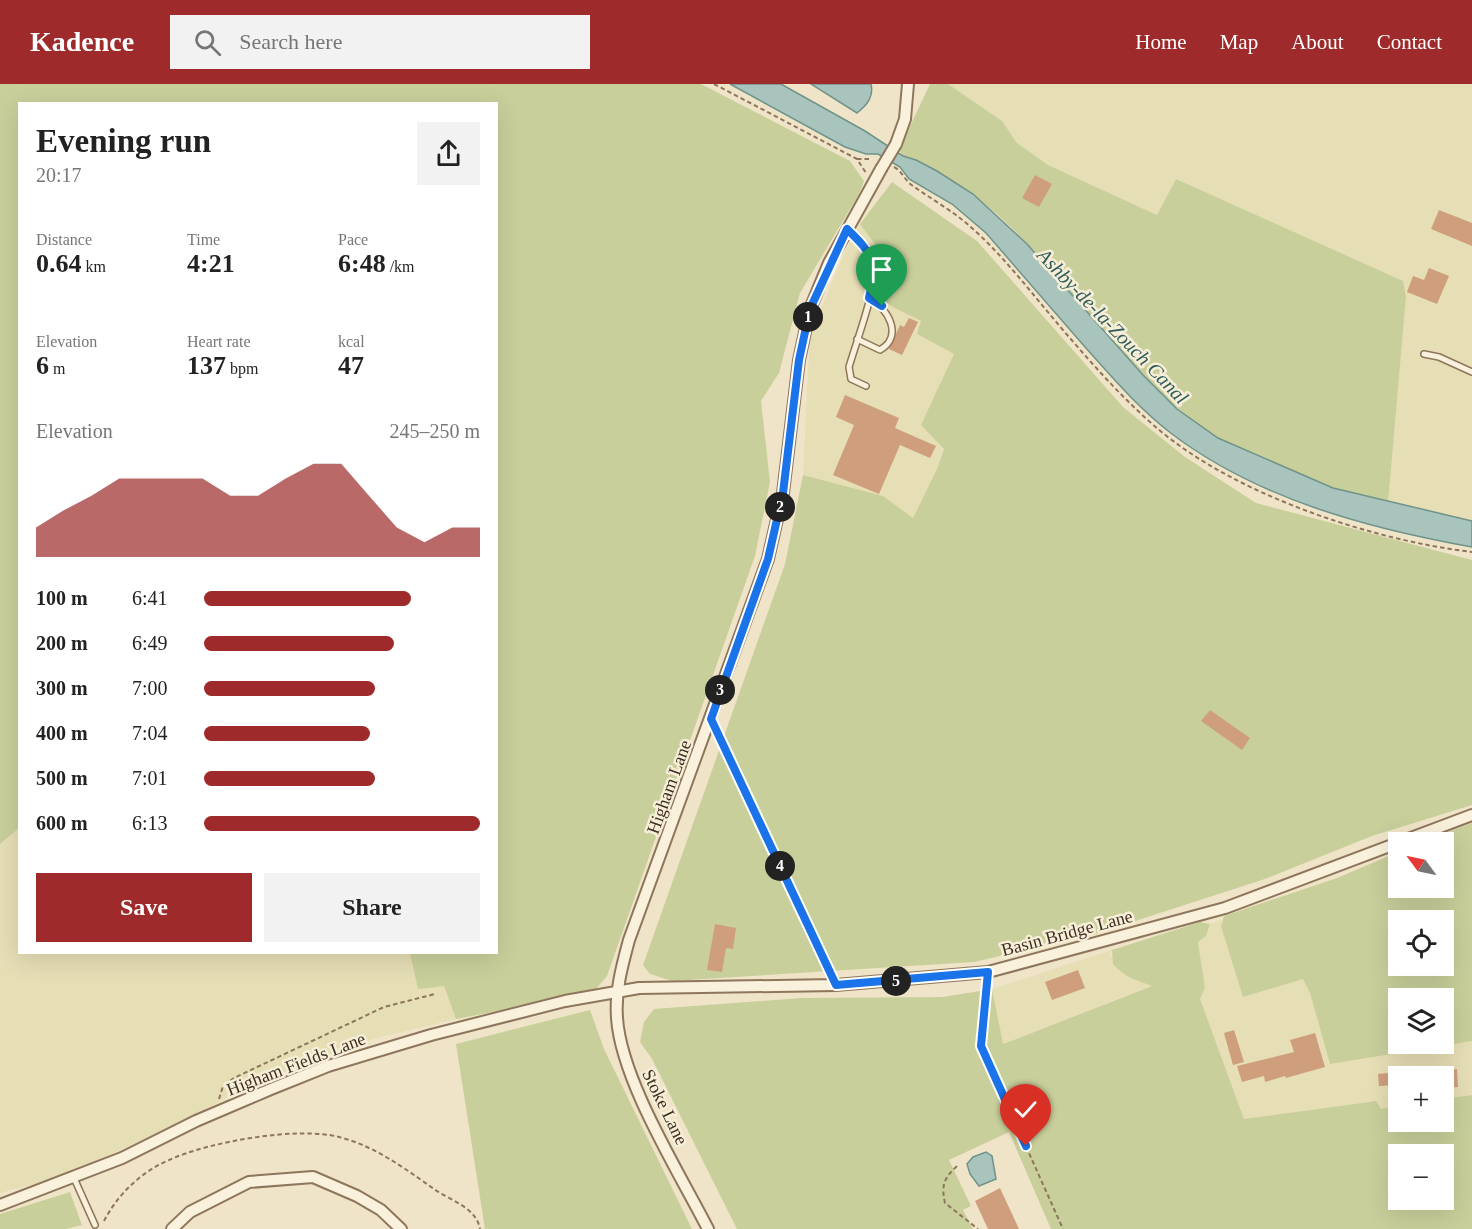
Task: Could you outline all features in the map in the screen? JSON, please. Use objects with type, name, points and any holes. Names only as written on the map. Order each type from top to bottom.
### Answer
[{"type":"street","name":"Higham Lane","points":[[617,992],[629,940],[768,559],[783,493],[796,382],[810,309],[847,229],[882,164],[896,144],[905,119],[908,84]]},
{"type":"street","name":"Basin Bridge Lane","points":[[617,992],[639,988],[836,985],[988,972],[1225,908],[1472,815]]},
{"type":"street","name":"Higham Fields Lane","points":[[0,1205],[122,1158],[221,1110],[328,1066],[454,1028],[565,1001],[617,992]]},
{"type":"street","name":"Stoke Lane","points":[[617,992],[618,1031],[625,1058],[639,1094],[708,1229]]},
{"type":"street","points":[[172,1229],[190,1212],[249,1182],[313,1177],[357,1196],[381,1210],[401,1229]]},
{"type":"lane","points":[[847,229],[870,252],[874,262],[869,298],[849,373],[855,382],[866,386]]},
{"type":"lane","points":[[857,339],[880,350],[891,339],[892,324],[889,315],[882,306],[869,298]]},
{"type":"lane","points":[[1424,354],[1439,357],[1472,372]]},
{"type":"lane","points":[[74,1178],[96,1225]]},
{"type":"path","points":[[714,84],[857,159],[898,169],[907,182],[965,222],[996,252],[1105,379],[1158,429],[1232,478],[1277,500],[1365,529],[1445,549],[1472,552]]},
{"type":"path","points":[[711,719],[836,985]]},
{"type":"path","points":[[988,972],[981,1046],[1063,1229]]},
{"type":"path","points":[[221,1110],[218,1096],[223,1086],[234,1078],[384,1007],[435,994]]},
{"type":"path","points":[[957,1166],[946,1176],[942,1188],[945,1203],[978,1229]]},
{"type":"shaded area","points":[[948,84],[1472,84],[1472,521],[1388,503],[1406,297],[1177,179],[1157,215],[1048,165],[1017,143],[1002,121]]},
{"type":"shaded area","points":[[860,224],[880,251],[889,255],[887,271],[879,269],[876,286],[881,299],[922,322],[917,334],[954,354],[922,425],[944,448],[937,469],[913,518],[883,496],[803,475],[810,334],[845,252]]},
{"type":"shaded area","points":[[18,828],[18,954],[410,954],[418,988],[444,986],[456,1019],[373,1039],[247,1086],[199,1113],[62,1177],[0,1193],[0,844]]},
{"type":"shaded area","points":[[1221,920],[1243,997],[1303,978],[1310,993],[1330,1064],[1392,1054],[1454,1054],[1454,1044],[1472,1041],[1472,1095],[1454,1097],[1454,1066],[1388,1066],[1388,1108],[1381,1109],[1375,1101],[1244,1119],[1200,999],[1205,988],[1198,942],[1206,936],[1210,924]]},
{"type":"shaded area","points":[[1112,950],[1110,956],[1153,985],[1002,1044],[992,989]]},
{"type":"green space","points":[[0,84],[701,84],[850,161],[864,181],[859,194],[800,293],[779,373],[761,401],[770,482],[755,556],[607,976],[596,989],[576,996],[456,1019],[444,986],[418,989],[410,954],[498,954],[498,102],[18,102],[18,829],[0,844]]},
{"type":"green space","points":[[930,84],[948,84],[1002,121],[1017,143],[1048,165],[1157,215],[1176,179],[1403,281],[1406,297],[1388,503],[1305,478],[1251,456],[1201,427],[1178,409],[1122,353],[1017,233],[956,183],[924,164],[903,157],[899,149]]},
{"type":"green space","points":[[892,182],[977,241],[1123,407],[1185,457],[1256,503],[1472,560],[1472,805],[1372,836],[1265,879],[1092,935],[974,962],[672,981],[650,974],[643,965],[785,564],[803,475],[883,496],[913,518],[937,469],[944,449],[921,425],[954,354],[917,334],[921,321],[893,307],[882,297],[878,281],[879,268],[887,271],[889,255],[880,251],[860,224]]},
{"type":"green space","points":[[1472,823],[1472,1041],[1454,1044],[1454,988],[1388,988],[1388,1054],[1392,1054],[1330,1064],[1310,993],[1303,979],[1243,997],[1221,926],[1224,916],[1337,878],[1388,856],[1388,898],[1454,898],[1454,832],[1448,832]]},
{"type":"green space","points":[[1200,922],[1210,924],[1206,936],[1198,942],[1205,988],[1200,999],[1244,1119],[1376,1101],[1381,1109],[1388,1108],[1388,1132],[1454,1132],[1454,1097],[1472,1095],[1472,1229],[1051,1229],[1009,1132],[949,1160],[971,1206],[963,1210],[973,1229],[737,1229],[652,1059],[640,1042],[644,1022],[654,1009],[801,998],[943,997],[992,989],[1003,1044],[1152,986],[1131,978],[1113,964],[1112,950]]},
{"type":"green space","points":[[590,1010],[604,1049],[692,1229],[485,1229],[456,1044]]},
{"type":"green space","points":[[70,1192],[82,1225],[66,1229],[0,1229],[0,1214]]},
{"type":"water","points":[[730,84],[781,84],[865,131],[903,156],[937,171],[973,194],[1027,244],[1143,375],[1177,409],[1218,438],[1333,488],[1472,521],[1472,547],[1393,530],[1315,508],[1240,476],[1205,457],[1172,434],[1137,403],[986,233],[952,204],[909,179],[900,167],[878,154],[866,154],[845,147]]},
{"type":"water","points":[[811,84],[871,84],[871,97],[857,113]]},
{"type":"water","points":[[986,1152],[992,1156],[996,1179],[979,1186],[970,1174],[967,1164],[973,1157]]},
{"type":"building","points":[[1035,175],[1052,184],[1039,207],[1022,198]]},
{"type":"building","points":[[1439,210],[1472,223],[1472,246],[1431,229]]},
{"type":"building","points":[[1429,268],[1449,276],[1437,304],[1407,292],[1413,276],[1424,280]]},
{"type":"building","points":[[909,318],[918,322],[902,355],[889,349],[900,325],[904,327]]},
{"type":"building","points":[[845,395],[899,418],[895,428],[936,446],[930,458],[900,445],[879,494],[833,475],[854,425],[836,417]]},
{"type":"building","points":[[1210,710],[1250,738],[1242,750],[1201,721]]},
{"type":"building","points":[[715,924],[736,928],[733,949],[726,948],[722,972],[707,970]]},
{"type":"building","points":[[1078,970],[1085,988],[1052,1000],[1045,982]]},
{"type":"building","points":[[1234,1030],[1244,1062],[1233,1065],[1224,1033]]},
{"type":"building","points":[[1315,1033],[1325,1067],[1265,1082],[1264,1076],[1242,1082],[1237,1066],[1294,1052],[1290,1040]]},
{"type":"building","points":[[1454,1069],[1457,1069],[1458,1087],[1454,1087]]},
{"type":"building","points":[[1388,1073],[1388,1086],[1379,1086],[1378,1074]]},
{"type":"building","points":[[1000,1188],[1019,1229],[988,1229],[975,1201]]},
{"type":"route","points":[[882,306],[869,298],[874,275],[874,262],[870,252],[847,229],[829,263],[810,309],[799,360],[783,493],[768,559],[711,719],[836,985],[936,979],[988,972],[981,1046],[1026,1146]]},
{"type":"water label","name":"Ashby-de-la-Zouch Canal","points":[[1113,326]]}]
